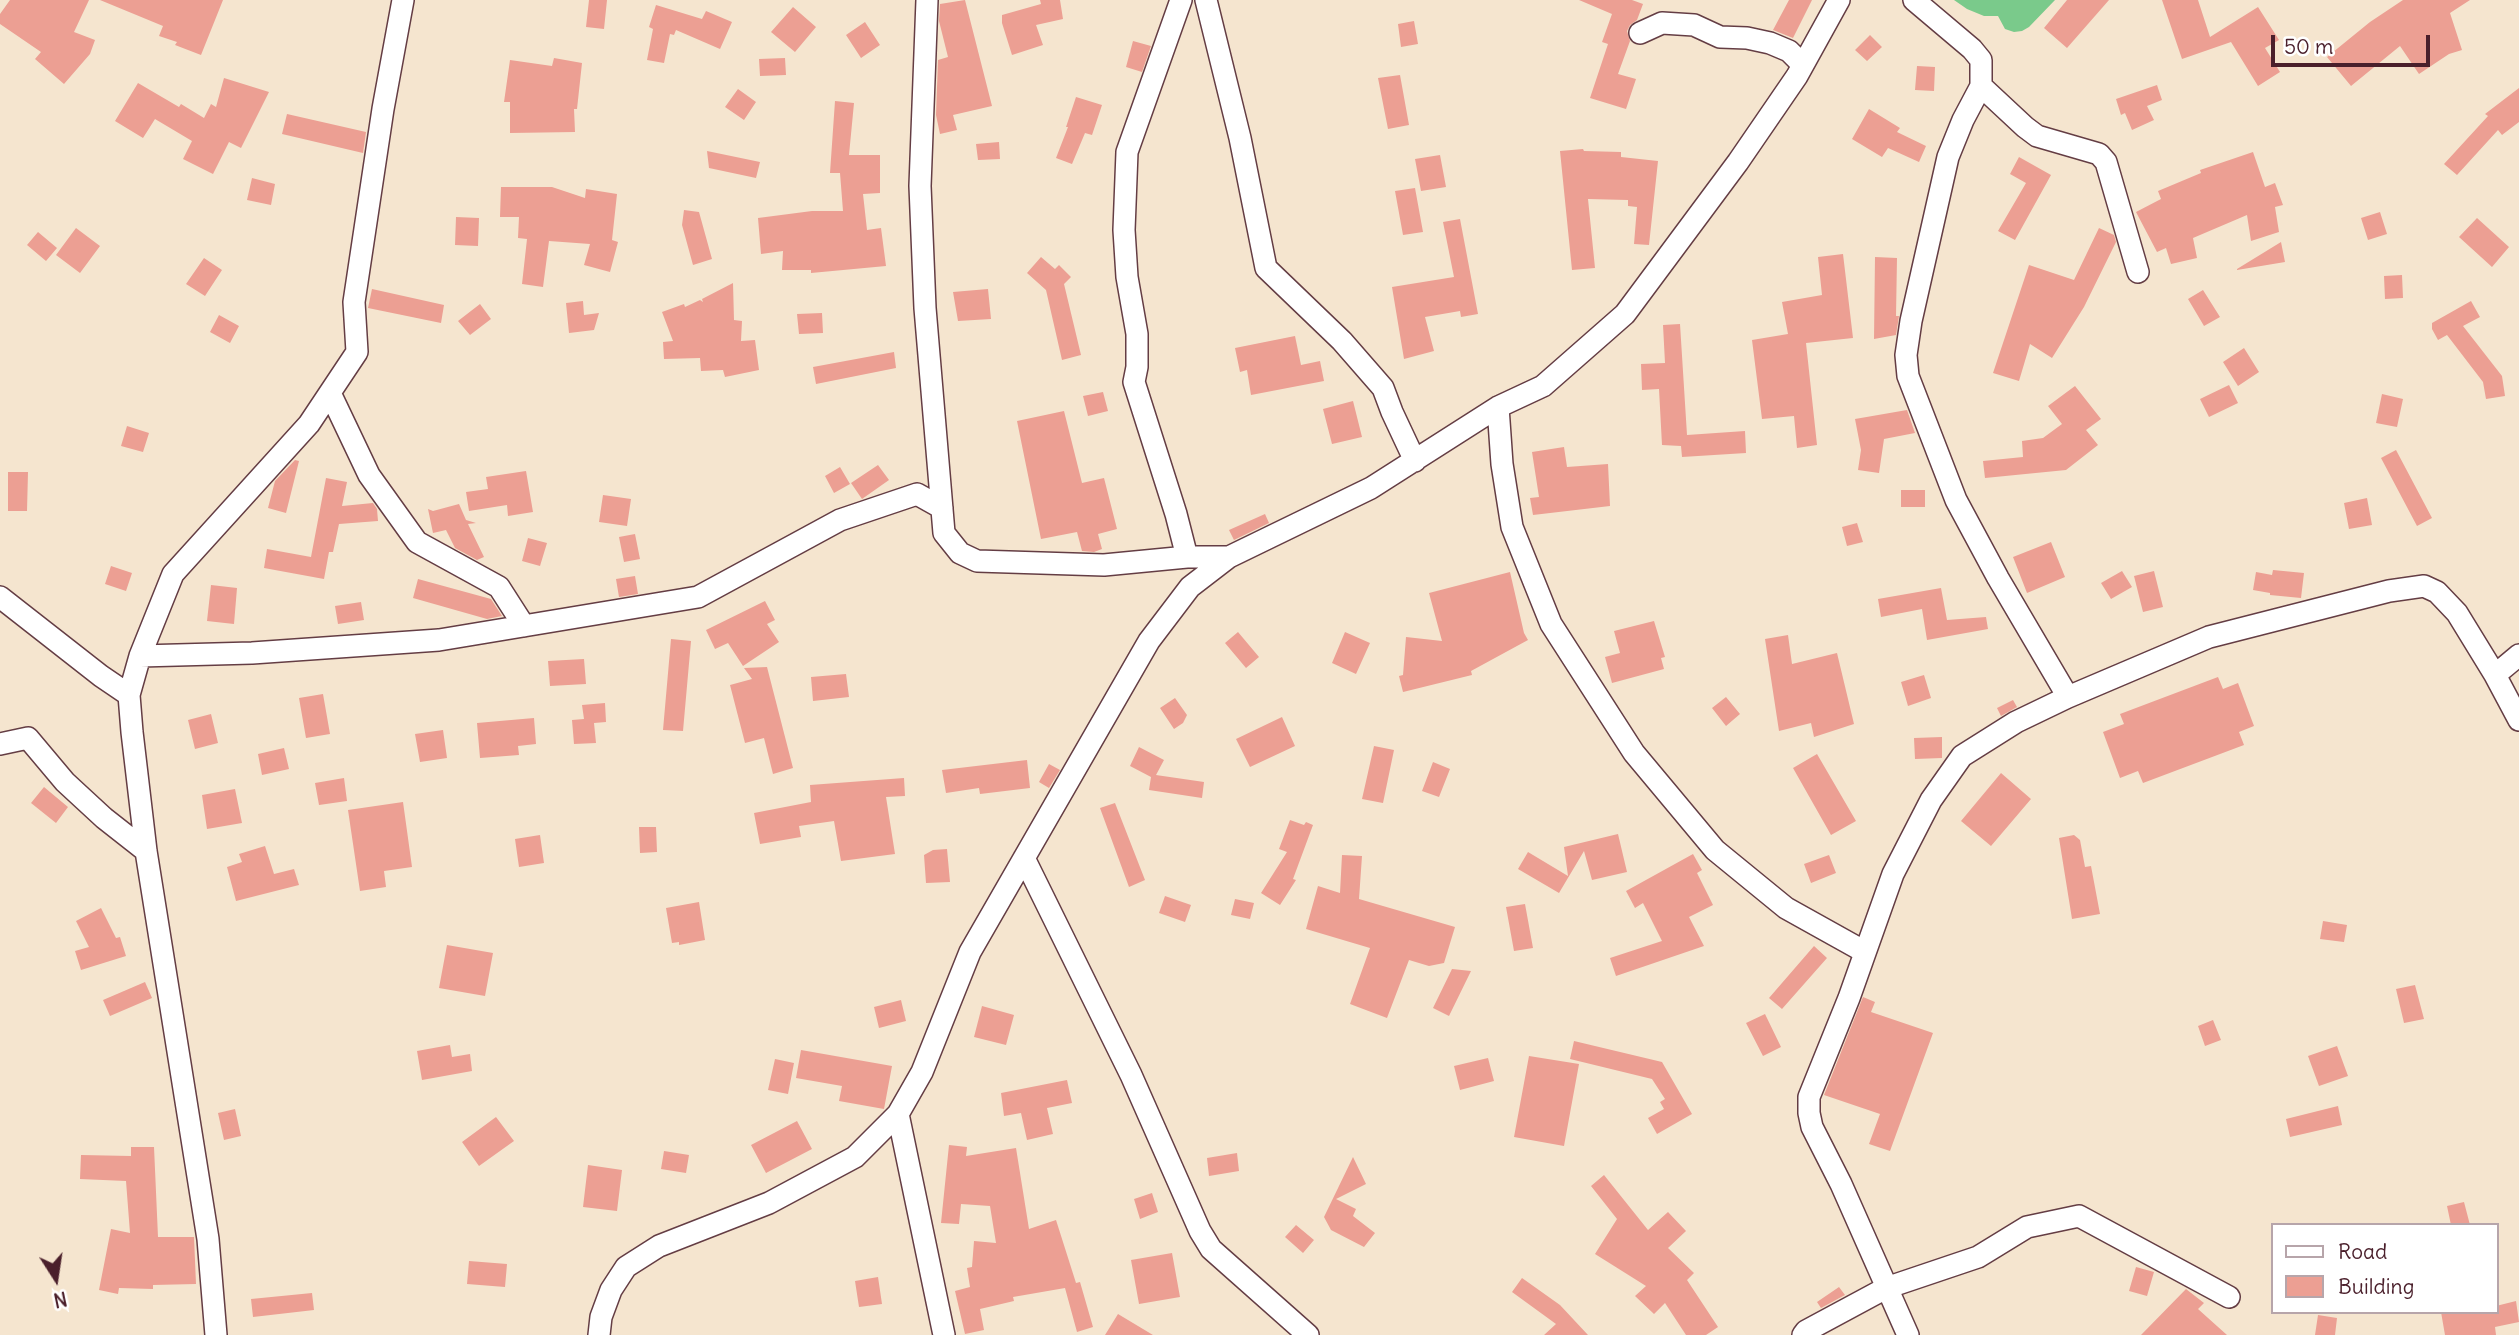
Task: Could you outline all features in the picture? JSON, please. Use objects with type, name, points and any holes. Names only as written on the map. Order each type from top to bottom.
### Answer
[{"type":"street","points":[[216,1335],[208,1240],[146,852],[129,695],[140,656],[173,574],[309,424],[357,352],[354,302],[383,110],[403,0]]},
{"type":"street","points":[[1181,0],[1127,152],[1124,230],[1127,277],[1137,334],[1138,368],[1134,382],[1187,557]]},
{"type":"street","points":[[1206,0],[1240,138],[1266,268],[1342,341],[1383,388],[1415,461]]},
{"type":"street","points":[[599,1335],[601,1317],[611,1290],[626,1267],[659,1246],[769,1203],[855,1157],[898,1114],[922,1072],[970,952],[1149,641],[1189,587],[1229,557],[1371,488],[1498,407],[1543,386],[1625,314],[1738,162],[1803,65],[1839,0]]},
{"type":"street","points":[[1914,0],[1972,49],[1981,60],[1981,86],[1948,157],[1911,321],[1906,355],[1908,376],[1956,500],[2068,697]]},
{"type":"street","points":[[929,2],[920,186],[925,308],[944,533],[960,553],[977,561],[1104,565],[1187,557],[1229,557]]},
{"type":"street","points":[[1640,33],[1662,23],[1694,25],[1720,37],[1747,38],[1770,43],[1789,51],[1803,65]]},
{"type":"street","points":[[1981,86],[2037,136],[2099,154],[2106,162],[2138,272]]},
{"type":"street","points":[[330,393],[369,475],[417,542],[499,587],[524,626]]},
{"type":"street","points":[[1498,407],[1502,464],[1512,527],[1551,624],[1634,753],[1715,850],[1786,908],[1865,952]]},
{"type":"street","points":[[140,656],[252,653],[426,641],[698,597],[840,520],[917,494],[943,508]]},
{"type":"street","points":[[1908,1335],[1812,1127],[1809,1097],[1893,874],[1931,800],[1962,756],[2016,722],[2209,637],[2389,591],[2424,586],[2437,592],[2458,613],[2519,720]]},
{"type":"street","points":[[0,597],[129,695]]},
{"type":"street","points":[[2495,676],[2519,655]]},
{"type":"street","points":[[0,744],[28,738],[65,782],[146,852]]},
{"type":"street","points":[[1024,858],[1131,1075],[1200,1231],[1212,1249],[1308,1335]]},
{"type":"street","points":[[898,1114],[944,1335]]},
{"type":"street","points":[[1802,1335],[1886,1288],[1979,1257],[2027,1227],[2079,1216],[2229,1297]]},
{"type":"green space","points":[[1954,0],[2055,0],[2029,27],[2014,32],[2005,29],[1998,16],[1984,16]]},
{"type":"building","points":[[10,0],[89,0],[74,32],[95,40],[90,54],[64,84],[35,59],[41,52],[0,24],[0,14]]},
{"type":"building","points":[[100,0],[223,0],[201,55],[159,36],[163,26]]},
{"type":"building","points":[[589,0],[607,0],[604,29],[586,27]]},
{"type":"building","points":[[965,0],[992,106],[953,115],[957,130],[940,134],[936,115],[938,60],[948,57],[939,21],[940,4]]},
{"type":"building","points":[[1040,0],[1060,0],[1063,19],[1036,25],[1043,45],[1012,55],[1002,15],[1041,4]]},
{"type":"building","points":[[1579,0],[1632,0],[1643,4],[1637,20],[1627,31],[1630,41],[1618,74],[1636,79],[1626,109],[1590,98],[1608,44],[1602,42],[1612,14]]},
{"type":"building","points":[[1789,0],[1812,0],[1793,38],[1773,30]]},
{"type":"building","points":[[2067,0],[2109,0],[2067,48],[2044,28]]},
{"type":"building","points":[[2162,0],[2198,0],[2210,37],[2258,7],[2279,40],[2265,48],[2280,72],[2258,86],[2231,42],[2182,59]]},
{"type":"building","points":[[2403,0],[2470,0],[2450,13],[2462,50],[2449,54],[2419,74],[2400,46],[2351,86],[2327,57],[2370,22]]},
{"type":"building","points":[[656,5],[702,19],[706,11],[732,22],[720,49],[676,30],[674,35],[670,34],[664,63],[647,60],[653,29],[649,27]]},
{"type":"building","points":[[793,7],[816,27],[795,52],[771,32]]},
{"type":"building","points":[[1414,21],[1418,44],[1401,47],[1398,24]]},
{"type":"building","points":[[865,22],[880,45],[861,58],[846,35]]},
{"type":"building","points":[[1870,35],[1882,47],[1867,61],[1855,50]]},
{"type":"building","points":[[1133,41],[1151,46],[1142,72],[1126,67]]},
{"type":"building","points":[[554,58],[582,63],[577,109],[574,109],[575,132],[510,133],[510,102],[504,102],[510,60],[552,66]]},
{"type":"building","points":[[785,58],[786,75],[760,76],[759,59]]},
{"type":"building","points":[[1917,66],[1935,67],[1934,91],[1915,90]]},
{"type":"building","points":[[1400,75],[1409,125],[1388,129],[1378,78]]},
{"type":"building","points":[[224,78],[269,92],[241,148],[229,142],[213,174],[183,159],[192,141],[155,119],[143,138],[115,121],[138,83],[204,118],[211,104],[216,107]]},
{"type":"building","points":[[2157,85],[2162,100],[2147,106],[2154,120],[2132,130],[2125,113],[2121,115],[2116,99]]},
{"type":"building","points":[[2519,88],[2519,122],[2502,135],[2498,130],[2457,175],[2444,164],[2488,116],[2485,114]]},
{"type":"building","points":[[738,89],[756,102],[744,120],[725,107]]},
{"type":"building","points":[[1076,97],[1102,105],[1092,135],[1085,133],[1072,164],[1056,158]]},
{"type":"building","points":[[835,101],[854,103],[849,155],[880,155],[880,193],[863,194],[867,230],[881,228],[886,266],[811,273],[811,270],[782,270],[783,251],[761,254],[758,218],[812,211],[843,211],[840,173],[830,173]]},
{"type":"building","points":[[1869,109],[1900,128],[1897,132],[1926,146],[1919,162],[1888,148],[1882,157],[1852,139]]},
{"type":"building","points":[[287,114],[366,132],[363,153],[282,134]]},
{"type":"building","points":[[999,142],[1000,159],[978,160],[976,144]]},
{"type":"building","points":[[1583,149],[1621,152],[1621,157],[1658,161],[1649,245],[1634,244],[1637,207],[1628,206],[1628,200],[1588,199],[1595,268],[1572,270],[1560,151]]},
{"type":"building","points":[[707,151],[760,162],[756,178],[709,168]]},
{"type":"building","points":[[2253,152],[2265,187],[2275,183],[2283,205],[2275,207],[2279,232],[2251,241],[2247,215],[2193,238],[2197,258],[2171,264],[2166,248],[2157,252],[2136,212],[2161,199],[2158,191],[2201,173],[2200,170]]},
{"type":"building","points":[[1440,155],[1446,187],[1421,191],[1415,159]]},
{"type":"building","points":[[2019,157],[2051,175],[2015,240],[1998,231],[2026,183],[2010,174]]},
{"type":"building","points":[[252,178],[275,184],[271,205],[247,200]]},
{"type":"building","points":[[501,187],[552,187],[585,198],[586,189],[617,194],[612,240],[618,242],[610,272],[584,265],[590,244],[549,241],[543,287],[522,284],[527,239],[518,238],[519,217],[500,217]]},
{"type":"building","points":[[1415,188],[1423,232],[1403,235],[1395,191]]},
{"type":"building","points":[[684,210],[699,212],[712,259],[693,265],[682,225]]},
{"type":"building","points":[[2380,212],[2387,234],[2368,240],[2361,218]]},
{"type":"building","points":[[456,217],[479,218],[478,246],[455,245]]},
{"type":"building","points":[[2477,218],[2509,247],[2492,267],[2459,237]]},
{"type":"building","points":[[1460,219],[1478,314],[1461,317],[1460,311],[1425,317],[1434,351],[1404,359],[1392,287],[1454,277],[1443,222]]},
{"type":"building","points":[[76,228],[100,246],[80,273],[56,255]]},
{"type":"building","points":[[2099,228],[2114,235],[2116,242],[2084,307],[2052,358],[2030,344],[2019,381],[1993,373],[2029,265],[2074,280]]},
{"type":"building","points":[[38,232],[57,248],[46,261],[27,245]]},
{"type":"building","points":[[2281,242],[2285,262],[2237,270],[2237,269]]},
{"type":"building","points":[[1843,254],[1853,338],[1806,343],[1817,445],[1797,448],[1794,416],[1762,419],[1752,340],[1788,334],[1782,302],[1822,295],[1818,257]]},
{"type":"building","points":[[1041,257],[1055,269],[1059,265],[1071,277],[1064,284],[1081,355],[1062,360],[1046,290],[1027,273]]},
{"type":"building","points":[[1875,257],[1897,258],[1896,316],[1899,316],[1896,335],[1874,339]]},
{"type":"building","points":[[204,258],[222,270],[205,296],[186,284]]},
{"type":"building","points":[[2402,275],[2403,298],[2385,299],[2384,276]]},
{"type":"building","points":[[733,283],[734,320],[742,321],[741,341],[755,340],[759,370],[725,377],[723,370],[701,371],[700,358],[664,359],[663,342],[673,341],[662,312],[684,304],[685,307],[700,300],[703,302],[702,299]]},
{"type":"building","points":[[372,289],[444,305],[441,323],[368,308]]},
{"type":"building","points":[[988,289],[991,319],[958,321],[953,292]]},
{"type":"building","points":[[2203,290],[2220,317],[2204,326],[2188,299]]},
{"type":"building","points":[[583,301],[584,315],[599,313],[594,330],[569,333],[566,303]]},
{"type":"building","points":[[2471,301],[2480,317],[2463,326],[2502,376],[2505,396],[2486,399],[2483,382],[2447,335],[2438,340],[2432,329],[2432,323]]},
{"type":"building","points":[[480,304],[491,319],[470,335],[458,321]]},
{"type":"building","points":[[822,313],[823,333],[799,334],[797,314]]},
{"type":"building","points":[[219,315],[239,326],[230,343],[210,332]]},
{"type":"building","points":[[1680,324],[1687,435],[1745,431],[1746,453],[1682,457],[1681,446],[1662,445],[1659,389],[1642,390],[1641,364],[1665,363],[1663,325]]},
{"type":"building","points":[[1295,336],[1301,365],[1320,361],[1324,381],[1251,395],[1247,370],[1240,372],[1235,348]]},
{"type":"building","points":[[2244,348],[2259,372],[2238,386],[2223,362]]},
{"type":"building","points":[[894,352],[896,368],[816,384],[813,367]]},
{"type":"building","points":[[2229,385],[2238,403],[2209,417],[2200,399]]},
{"type":"building","points":[[2075,386],[2101,419],[2086,430],[2098,445],[2066,470],[1985,478],[1983,461],[2023,457],[2022,441],[2043,438],[2062,424],[2048,406]]},
{"type":"building","points":[[1103,392],[1108,411],[1088,416],[1083,396]]},
{"type":"building","points":[[2382,394],[2403,399],[2397,427],[2376,423]]},
{"type":"building","points":[[1353,401],[1362,437],[1332,444],[1323,409]]},
{"type":"building","points":[[1907,410],[1915,433],[1884,439],[1879,473],[1858,470],[1861,450],[1855,419]]},
{"type":"building","points":[[1064,411],[1082,483],[1104,478],[1117,529],[1098,534],[1102,549],[1094,552],[1082,551],[1077,532],[1041,539],[1017,421]]},
{"type":"building","points":[[127,426],[149,433],[143,452],[121,446]]},
{"type":"building","points":[[1564,447],[1567,467],[1608,464],[1610,506],[1533,515],[1530,498],[1539,497],[1532,452]]},
{"type":"building","points":[[2396,450],[2432,518],[2417,526],[2381,458]]},
{"type":"building","points":[[295,460],[299,461],[286,513],[268,508],[275,481]]},
{"type":"building","points":[[878,465],[889,480],[862,499],[851,483]]},
{"type":"building","points":[[840,467],[850,484],[834,493],[825,476]]},
{"type":"building","points":[[526,471],[533,512],[508,516],[507,505],[469,511],[466,492],[488,489],[486,477]]},
{"type":"building","points":[[8,472],[28,472],[27,511],[8,511]]},
{"type":"building","points":[[326,478],[347,482],[342,506],[373,503],[377,509],[378,521],[339,524],[333,552],[329,552],[324,579],[264,568],[267,549],[311,557]]},
{"type":"building","points":[[1901,490],[1925,490],[1925,507],[1901,507]]},
{"type":"building","points":[[603,495],[631,499],[627,526],[599,522]]},
{"type":"building","points":[[2367,498],[2372,525],[2349,529],[2344,503]]},
{"type":"building","points":[[459,504],[466,520],[476,523],[468,524],[484,557],[477,560],[455,548],[446,530],[433,533],[428,509],[433,511]]},
{"type":"building","points":[[1265,514],[1269,523],[1234,540],[1229,530]]},
{"type":"building","points":[[1857,523],[1863,542],[1847,546],[1842,527]]},
{"type":"building","points":[[635,534],[640,559],[624,562],[619,537]]},
{"type":"building","points":[[528,538],[547,543],[540,566],[522,561]]},
{"type":"building","points":[[2051,542],[2065,577],[2027,593],[2013,557]]},
{"type":"building","points":[[111,566],[132,573],[126,591],[105,584]]},
{"type":"building","points":[[2273,570],[2304,573],[2301,598],[2270,595],[2253,590],[2256,572],[2272,575]]},
{"type":"building","points":[[2122,571],[2132,587],[2111,599],[2101,583]]},
{"type":"building","points":[[2154,571],[2163,607],[2143,612],[2134,576]]},
{"type":"building","points":[[1510,572],[1528,640],[1471,671],[1472,675],[1403,692],[1399,676],[1403,675],[1406,637],[1442,641],[1429,593]]},
{"type":"building","points":[[635,576],[638,594],[619,597],[616,579]]},
{"type":"building","points":[[418,579],[491,599],[502,616],[487,619],[413,598]]},
{"type":"building","points":[[211,585],[237,588],[234,624],[207,621]]},
{"type":"building","points":[[1941,588],[1947,620],[1986,617],[1988,629],[1927,640],[1922,609],[1881,617],[1878,599]]},
{"type":"building","points":[[765,601],[775,620],[767,624],[779,642],[743,666],[728,643],[715,649],[706,630]]},
{"type":"building","points":[[361,602],[364,620],[338,624],[335,606]]},
{"type":"building","points":[[1654,621],[1665,657],[1661,658],[1664,669],[1612,683],[1605,657],[1620,653],[1614,631]]},
{"type":"building","points":[[1238,632],[1259,657],[1246,668],[1225,643]]},
{"type":"building","points":[[1345,632],[1370,643],[1356,674],[1332,663]]},
{"type":"building","points":[[1788,635],[1792,664],[1837,653],[1854,724],[1814,737],[1811,723],[1779,731],[1765,639]]},
{"type":"building","points":[[671,639],[691,641],[683,731],[663,730]]},
{"type":"building","points":[[584,659],[586,684],[550,686],[548,661]]},
{"type":"building","points":[[767,667],[793,768],[773,774],[764,738],[745,743],[730,685],[752,679],[744,668]]},
{"type":"building","points":[[846,674],[849,697],[813,701],[811,677]]},
{"type":"building","points":[[1924,675],[1931,698],[1908,706],[1901,682]]},
{"type":"building","points":[[2218,677],[2223,689],[2238,683],[2254,726],[2239,732],[2244,745],[2143,783],[2138,771],[2120,778],[2103,732],[2124,724],[2120,714]]},
{"type":"building","points":[[323,694],[330,734],[306,738],[299,698]]},
{"type":"building","points":[[1726,697],[1740,714],[1726,726],[1712,708]]},
{"type":"building","points":[[1175,698],[1187,715],[1183,723],[1174,729],[1160,708]]},
{"type":"building","points":[[2013,700],[2017,707],[2001,716],[1997,708]]},
{"type":"building","points":[[605,703],[606,722],[594,723],[596,743],[574,744],[572,720],[584,719],[582,705]]},
{"type":"building","points":[[211,714],[218,743],[195,749],[188,720]]},
{"type":"building","points":[[1282,717],[1295,746],[1250,767],[1236,739]]},
{"type":"building","points":[[534,718],[536,744],[518,746],[519,755],[480,758],[477,723]]},
{"type":"building","points":[[443,730],[447,758],[420,762],[415,734]]},
{"type":"building","points":[[1942,737],[1942,758],[1915,759],[1914,738]]},
{"type":"building","points":[[1374,746],[1394,750],[1383,803],[1362,799]]},
{"type":"building","points":[[1139,747],[1164,760],[1156,775],[1204,782],[1202,798],[1149,790],[1151,777],[1130,766]]},
{"type":"building","points":[[284,748],[289,769],[262,775],[258,754]]},
{"type":"building","points":[[1817,754],[1856,821],[1831,835],[1793,768]]},
{"type":"building","points":[[1027,760],[1030,788],[980,794],[979,788],[946,793],[942,770]]},
{"type":"building","points":[[1433,762],[1450,769],[1439,797],[1422,791]]},
{"type":"building","points":[[1049,764],[1060,770],[1049,788],[1039,782]]},
{"type":"building","points":[[2001,773],[2031,799],[1991,846],[1961,821]]},
{"type":"building","points":[[344,778],[347,801],[319,805],[315,783]]},
{"type":"building","points":[[904,778],[905,796],[886,797],[895,854],[841,861],[834,821],[799,826],[801,837],[760,844],[754,813],[811,802],[810,785]]},
{"type":"building","points":[[44,787],[68,807],[56,823],[31,803]]},
{"type":"building","points":[[235,789],[242,823],[207,829],[202,795]]},
{"type":"building","points":[[403,802],[412,867],[384,871],[386,887],[360,891],[348,810]]},
{"type":"building","points":[[1115,803],[1145,880],[1129,887],[1100,808]]},
{"type":"building","points":[[1290,820],[1313,825],[1293,879],[1296,880],[1280,905],[1261,893],[1287,852],[1279,849]]},
{"type":"building","points":[[639,827],[656,827],[657,852],[640,853]]},
{"type":"building","points":[[1618,834],[1627,872],[1592,880],[1584,851],[1559,893],[1518,869],[1528,852],[1568,876],[1564,847]]},
{"type":"building","points":[[540,835],[544,863],[519,867],[515,839]]},
{"type":"building","points":[[2074,835],[2080,840],[2085,867],[2091,866],[2100,914],[2072,919],[2059,838]]},
{"type":"building","points":[[265,846],[274,874],[294,869],[299,885],[236,901],[227,867],[242,862],[239,854]]},
{"type":"building","points":[[947,849],[950,882],[926,883],[924,855],[933,850]]},
{"type":"building","points":[[1693,854],[1702,870],[1697,873],[1713,905],[1689,917],[1704,946],[1616,976],[1610,958],[1662,941],[1643,903],[1635,908],[1626,891]]},
{"type":"building","points":[[1342,855],[1362,856],[1359,899],[1455,927],[1444,963],[1429,966],[1409,960],[1387,1018],[1350,1004],[1370,948],[1306,929],[1318,886],[1340,893]]},
{"type":"building","points":[[1829,855],[1836,873],[1811,883],[1804,864]]},
{"type":"building","points":[[1165,896],[1191,905],[1185,922],[1159,913]]},
{"type":"building","points":[[1235,899],[1254,903],[1250,919],[1231,915]]},
{"type":"building","points":[[699,902],[705,940],[679,945],[679,942],[672,943],[666,908]]},
{"type":"building","points":[[1525,904],[1533,948],[1514,951],[1506,907]]},
{"type":"building","points":[[101,908],[116,938],[120,937],[126,956],[81,970],[75,951],[89,947],[76,921]]},
{"type":"building","points":[[2323,921],[2347,925],[2344,942],[2320,939]]},
{"type":"building","points":[[447,945],[493,953],[485,996],[439,988]]},
{"type":"building","points":[[1814,946],[1827,958],[1782,1009],[1769,998]]},
{"type":"building","points":[[1452,969],[1471,971],[1449,1016],[1433,1008]]},
{"type":"building","points":[[145,982],[152,998],[110,1016],[103,1000]]},
{"type":"building","points":[[2415,985],[2424,1019],[2404,1023],[2396,989]]},
{"type":"building","points":[[1863,997],[1875,1002],[1871,1012],[1933,1033],[1890,1151],[1869,1144],[1880,1114],[1824,1095]]},
{"type":"building","points":[[901,1000],[906,1021],[879,1028],[874,1007]]},
{"type":"building","points":[[982,1006],[1014,1015],[1006,1045],[974,1037]]},
{"type":"building","points":[[1765,1014],[1781,1047],[1763,1056],[1746,1023]]},
{"type":"building","points":[[2213,1020],[2221,1040],[2205,1046],[2198,1026]]},
{"type":"building","points":[[1574,1041],[1662,1062],[1692,1114],[1657,1134],[1648,1118],[1664,1109],[1660,1102],[1665,1099],[1652,1079],[1570,1059]]},
{"type":"building","points":[[450,1045],[452,1057],[470,1054],[472,1071],[422,1080],[417,1051]]},
{"type":"building","points":[[2337,1046],[2348,1076],[2319,1086],[2308,1056]]},
{"type":"building","points":[[801,1050],[892,1066],[884,1109],[839,1101],[842,1086],[796,1078]]},
{"type":"building","points":[[1529,1056],[1579,1064],[1564,1146],[1514,1137]]},
{"type":"building","points":[[1488,1058],[1494,1081],[1460,1090],[1454,1066]]},
{"type":"building","points":[[775,1059],[794,1063],[788,1094],[768,1090]]},
{"type":"building","points":[[1067,1080],[1072,1103],[1047,1108],[1053,1134],[1027,1140],[1021,1113],[1004,1116],[1001,1093]]},
{"type":"building","points":[[2338,1106],[2342,1125],[2290,1137],[2286,1119]]},
{"type":"building","points":[[235,1109],[241,1136],[224,1140],[218,1113]]},
{"type":"building","points":[[496,1117],[514,1141],[479,1166],[462,1142]]},
{"type":"building","points":[[797,1121],[812,1149],[766,1173],[751,1145]]},
{"type":"building","points":[[949,1145],[967,1147],[966,1156],[1016,1148],[1029,1229],[1056,1220],[1076,1283],[1080,1282],[1093,1327],[1077,1332],[1065,1288],[1013,1297],[1014,1301],[980,1309],[984,1330],[965,1334],[955,1291],[970,1287],[967,1268],[972,1267],[974,1241],[996,1243],[990,1206],[961,1204],[959,1224],[941,1223]]},
{"type":"building","points":[[131,1147],[154,1147],[158,1237],[194,1237],[196,1284],[153,1285],[153,1289],[119,1288],[118,1294],[99,1290],[111,1229],[130,1233],[126,1181],[80,1179],[81,1155],[131,1156]]},
{"type":"building","points":[[664,1151],[689,1155],[686,1173],[661,1169]]},
{"type":"building","points":[[1237,1153],[1239,1171],[1209,1176],[1207,1158]]},
{"type":"building","points":[[1353,1157],[1366,1184],[1336,1199],[1356,1209],[1353,1216],[1375,1233],[1364,1247],[1331,1230],[1324,1217]]},
{"type":"building","points":[[588,1165],[622,1170],[617,1211],[583,1207]]},
{"type":"building","points":[[1604,1175],[1648,1230],[1668,1212],[1686,1231],[1668,1248],[1694,1273],[1687,1280],[1718,1327],[1706,1335],[1686,1335],[1665,1303],[1654,1314],[1635,1296],[1646,1286],[1595,1254],[1617,1219],[1591,1186]]},
{"type":"building","points":[[1152,1193],[1158,1212],[1140,1219],[1134,1199]]},
{"type":"building","points":[[2464,1202],[2469,1223],[2451,1223],[2447,1206]]},
{"type":"building","points":[[1296,1225],[1314,1240],[1303,1253],[1285,1237]]},
{"type":"building","points":[[1172,1253],[1180,1297],[1139,1304],[1131,1260]]},
{"type":"building","points":[[469,1261],[507,1264],[505,1287],[467,1284]]},
{"type":"building","points":[[2136,1267],[2154,1272],[2147,1296],[2129,1291]]},
{"type":"building","points":[[878,1277],[882,1304],[859,1307],[855,1281]]},
{"type":"building","points":[[1522,1278],[1560,1305],[1588,1335],[1544,1335],[1556,1324],[1512,1292]]},
{"type":"building","points":[[1839,1287],[1845,1295],[1821,1308],[1817,1302]]},
{"type":"building","points":[[2186,1289],[2204,1303],[2198,1309],[2227,1335],[2141,1335]]},
{"type":"building","points":[[312,1293],[314,1310],[253,1317],[251,1299]]},
{"type":"building","points":[[2516,1301],[2519,1322],[2495,1327],[2496,1335],[2445,1335],[2441,1314],[2498,1314],[2498,1306]]},
{"type":"building","points":[[1118,1314],[1153,1335],[1105,1335]]},
{"type":"building","points":[[2318,1315],[2337,1318],[2335,1335],[2315,1335]]}]
